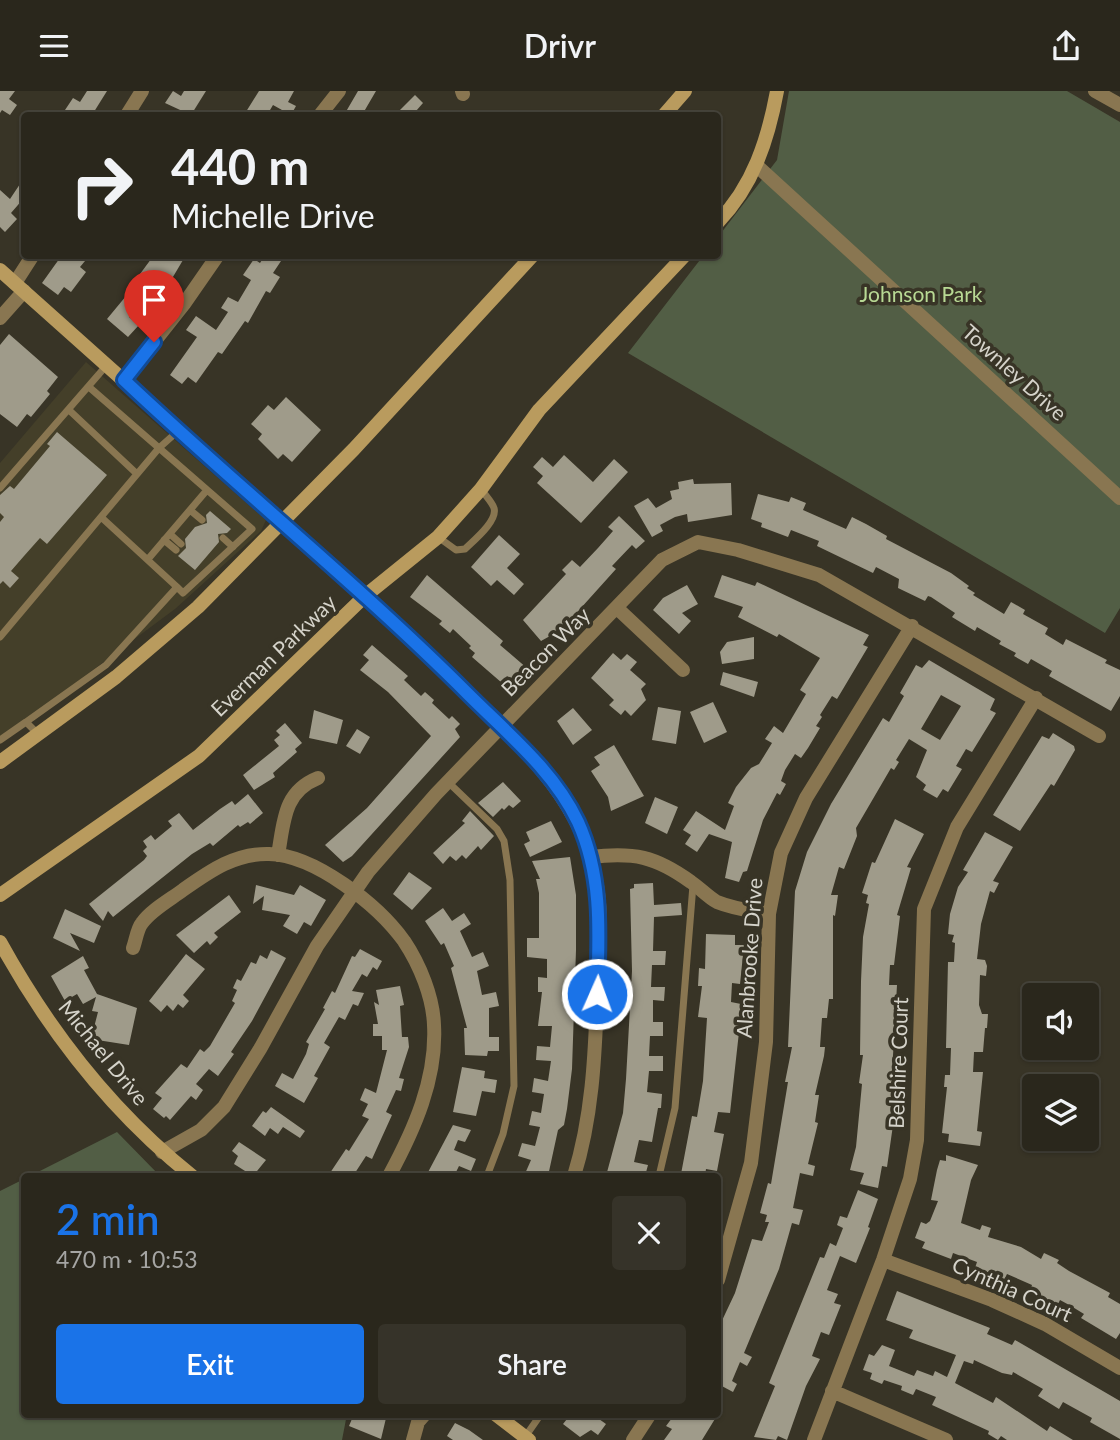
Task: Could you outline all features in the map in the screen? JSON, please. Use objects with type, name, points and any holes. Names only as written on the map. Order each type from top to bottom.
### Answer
[{"type":"main road","points":[[667,112],[685,91]]},
{"type":"main road","points":[[721,218],[756,165],[771,123],[777,91]]},
{"type":"main road","points":[[0,762],[116,677],[199,607],[249,559],[529,259]]},
{"type":"main road","name":"Everman Parkway","points":[[0,895],[199,756],[360,592],[438,537],[481,489],[539,410],[681,259]]},
{"type":"main road","points":[[0,269],[360,592]]},
{"type":"main road","name":"Michael Drive","points":[[0,942],[26,989],[65,1045],[108,1097],[162,1152],[188,1173]]},
{"type":"main road","points":[[500,1418],[527,1438]]},
{"type":"street","points":[[129,112],[142,91]]},
{"type":"street","points":[[322,112],[339,91]]},
{"type":"street","points":[[1095,91],[1120,105]]},
{"type":"street","name":"Townley Drive","points":[[756,165],[1120,498]]},
{"type":"street","points":[[0,319],[31,259]]},
{"type":"street","points":[[124,380],[184,305],[215,259]]},
{"type":"street","name":"Beacon Way","points":[[162,1152],[201,1130],[224,1107],[260,1049],[317,946],[354,892],[448,782],[618,609],[662,560],[698,542],[738,550],[819,575],[1099,736]]},
{"type":"street","points":[[360,592],[409,635],[540,765],[568,804],[590,857],[599,921],[596,1043],[588,1115],[575,1173]]},
{"type":"street","points":[[618,609],[683,670]]},
{"type":"street","name":"Alanbrooke Drive","points":[[721,1269],[751,1163],[766,1042],[769,914],[776,872],[796,816],[912,627]]},
{"type":"street","name":"Belshire Court","points":[[814,1440],[911,1179],[917,1140],[924,909],[957,827],[1036,698]]},
{"type":"street","points":[[278,855],[290,801],[301,785],[318,778]]},
{"type":"street","points":[[590,857],[628,853],[649,858],[693,883],[715,901],[739,909],[769,914]]},
{"type":"street","points":[[133,948],[142,923],[217,865],[247,856],[278,855],[321,870],[354,892],[403,940],[428,993],[434,1023],[434,1044],[421,1110],[390,1173]]},
{"type":"street","name":"Cynthia Court","points":[[883,1260],[992,1300],[1045,1324],[1120,1368]]},
{"type":"street","points":[[832,1391],[946,1440]]},
{"type":"street","points":[[413,1440],[422,1418]]},
{"type":"street","points":[[633,1440],[647,1418]]},
{"type":"lane","points":[[0,488],[106,366]]},
{"type":"lane","points":[[0,740],[106,665],[180,590],[207,571],[252,529],[89,387]]},
{"type":"lane","points":[[69,410],[137,474]]},
{"type":"lane","points":[[0,637],[159,448],[178,431]]},
{"type":"lane","points":[[438,537],[456,550],[465,549],[484,529],[494,515],[494,508],[481,489]]},
{"type":"lane","points":[[149,558],[207,490]]},
{"type":"lane","points":[[190,510],[202,520]]},
{"type":"lane","points":[[101,517],[149,558],[199,607]]},
{"type":"lane","points":[[167,537],[178,547]]},
{"type":"lane","points":[[223,538],[233,547]]},
{"type":"lane","points":[[200,565],[207,571]]},
{"type":"lane","points":[[26,722],[37,733]]},
{"type":"lane","points":[[448,782],[497,829],[504,841],[510,880],[514,1086],[503,1134],[488,1173]]},
{"type":"lane","points":[[660,1173],[675,1108],[693,883]]},
{"type":"lane","points":[[527,1438],[539,1418]]},
{"type":"shaded area","points":[[86,362],[266,520],[261,531],[175,609],[0,739],[0,463]]},
{"type":"green space","name":"Johnson Park","points":[[789,91],[1067,91],[1120,122],[1120,608],[1105,633],[628,353],[701,259],[721,259],[721,233],[777,160]]},
{"type":"green space","points":[[117,1132],[157,1173],[36,1173]]},
{"type":"green space","points":[[21,1180],[21,1418],[346,1418],[342,1440],[0,1440],[0,1191]]},
{"type":"building","points":[[0,91],[15,91],[9,99],[17,105],[10,115],[2,110],[0,113]]},
{"type":"building","points":[[87,91],[107,91],[94,112],[65,110],[73,98],[80,102]]},
{"type":"building","points":[[173,91],[181,96],[184,91],[206,91],[193,112],[184,112],[165,103]]},
{"type":"building","points":[[259,91],[294,91],[288,102],[296,106],[293,112],[286,112],[273,105],[269,112],[246,112]]},
{"type":"building","points":[[358,91],[376,91],[364,112],[346,112]]},
{"type":"building","points":[[415,95],[423,103],[417,112],[398,112]]},
{"type":"building","points":[[21,182],[21,201],[11,213],[17,219],[5,232],[0,227],[0,190],[10,199]]},
{"type":"building","points":[[59,259],[87,259],[80,267],[86,272],[71,292],[64,287],[58,295],[42,283]]},
{"type":"building","points":[[151,259],[183,260],[164,292],[157,288],[129,317],[139,325],[128,337],[107,319],[131,290],[129,289]]},
{"type":"building","points":[[254,259],[260,263],[262,259],[282,259],[273,273],[280,277],[270,293],[266,291],[248,323],[245,321],[222,354],[218,352],[196,383],[188,377],[182,384],[170,375],[197,337],[186,330],[196,316],[216,330],[228,312],[221,308],[228,297],[238,302],[251,280],[243,275]]},
{"type":"building","points":[[9,334],[58,377],[47,391],[50,394],[31,417],[27,414],[17,427],[0,414],[0,345]]},
{"type":"building","points":[[286,397],[321,430],[292,462],[283,454],[278,459],[258,439],[262,434],[251,424],[268,405],[274,410]]},
{"type":"building","points":[[57,432],[107,475],[47,544],[40,538],[11,571],[19,578],[10,588],[3,581],[0,584],[0,522],[4,517],[0,513],[0,495],[10,486],[14,489],[50,446],[47,444]]},
{"type":"building","points":[[564,455],[593,482],[614,459],[628,472],[581,523],[537,483],[543,476],[533,467],[542,457],[553,467]]},
{"type":"building","points":[[693,479],[694,484],[731,483],[732,515],[688,522],[687,514],[675,517],[660,525],[663,531],[652,537],[634,506],[648,498],[656,508],[672,499],[670,491],[679,489],[678,482]]},
{"type":"building","points":[[758,494],[789,502],[791,497],[806,503],[803,510],[846,529],[852,517],[887,536],[886,539],[951,573],[969,586],[967,588],[975,593],[973,595],[1004,614],[1011,602],[1025,610],[1023,614],[1048,628],[1045,634],[1063,645],[1066,639],[1107,660],[1105,663],[1120,670],[1120,696],[1111,711],[1049,676],[1052,671],[1031,659],[1028,664],[1014,656],[1016,653],[999,644],[1001,641],[977,627],[975,631],[952,617],[955,613],[931,597],[928,596],[925,601],[898,588],[899,579],[876,567],[873,573],[817,546],[819,541],[791,530],[788,537],[761,527],[762,523],[751,519]]},
{"type":"building","points":[[210,511],[231,529],[227,533],[218,534],[219,542],[195,570],[178,556],[186,548],[185,539],[195,527],[207,523],[206,515]]},
{"type":"building","points":[[619,516],[645,541],[636,549],[632,545],[612,566],[616,569],[553,639],[550,636],[541,641],[523,620],[566,574],[562,570],[572,560],[580,567],[598,548],[613,531],[608,527]]},
{"type":"building","points":[[499,535],[520,554],[507,568],[524,584],[514,595],[497,580],[491,586],[471,567]]},
{"type":"building","points":[[427,575],[503,641],[500,645],[528,669],[515,683],[507,676],[502,683],[472,657],[475,653],[469,648],[471,646],[453,629],[450,633],[439,624],[442,621],[410,597]]},
{"type":"building","points":[[722,575],[755,586],[757,582],[869,635],[863,645],[868,647],[837,699],[832,696],[820,715],[822,717],[816,726],[820,728],[808,748],[801,758],[795,754],[785,770],[781,781],[786,784],[780,795],[777,793],[763,820],[747,871],[743,872],[739,882],[725,878],[732,842],[709,834],[697,852],[685,844],[691,835],[683,830],[696,811],[725,830],[734,806],[728,803],[736,787],[751,768],[759,764],[772,743],[765,739],[774,726],[783,733],[806,694],[800,690],[820,658],[779,634],[777,637],[738,617],[743,607],[714,597]]},
{"type":"building","points":[[687,585],[698,604],[682,613],[691,621],[679,634],[653,610],[663,598]]},
{"type":"building","points":[[754,637],[754,659],[722,664],[720,652],[727,642]]},
{"type":"building","points":[[372,645],[408,676],[404,680],[421,696],[425,692],[449,719],[452,716],[460,724],[455,729],[460,737],[352,856],[343,862],[325,845],[367,808],[431,736],[388,692],[360,670],[369,660],[363,655]]},
{"type":"building","points":[[613,653],[621,660],[627,654],[637,662],[630,670],[646,684],[641,689],[646,700],[631,716],[625,710],[621,715],[609,705],[614,700],[591,678]]},
{"type":"building","points":[[929,660],[995,699],[990,710],[996,713],[972,752],[966,749],[956,766],[962,769],[948,792],[943,789],[937,798],[923,790],[926,785],[916,777],[927,750],[909,739],[896,760],[899,762],[894,770],[891,768],[856,828],[857,836],[844,869],[839,867],[831,895],[838,895],[835,916],[833,915],[833,999],[829,999],[827,1018],[822,1018],[820,1047],[825,1047],[815,1095],[819,1095],[815,1122],[818,1123],[808,1164],[815,1166],[813,1176],[800,1173],[793,1208],[803,1210],[799,1225],[792,1223],[779,1269],[744,1353],[752,1357],[747,1366],[740,1362],[732,1381],[737,1384],[733,1392],[721,1386],[721,1323],[735,1293],[752,1239],[762,1241],[769,1222],[765,1222],[767,1215],[760,1213],[768,1183],[771,1184],[792,1047],[788,1047],[795,891],[807,852],[831,804],[883,718],[889,722],[904,696],[900,693],[916,665],[922,668]],"holes":[[[941,695],[961,706],[940,740],[921,729]]]},
{"type":"building","points":[[723,672],[758,682],[754,697],[720,685]]},
{"type":"building","points":[[713,702],[727,732],[704,743],[690,712]]},
{"type":"building","points":[[658,707],[681,711],[676,744],[652,740]]},
{"type":"building","points":[[573,708],[592,730],[573,745],[557,721]]},
{"type":"building","points":[[314,710],[343,720],[337,744],[309,738]]},
{"type":"building","points":[[285,723],[302,743],[295,749],[297,752],[273,773],[275,777],[254,790],[243,775],[279,746],[274,740],[280,735],[276,731]]},
{"type":"building","points":[[357,729],[370,737],[360,754],[346,746]]},
{"type":"building","points":[[1053,733],[1074,746],[1075,750],[1054,786],[1051,784],[1020,831],[993,815],[1042,736],[1049,739]]},
{"type":"building","points":[[614,745],[644,796],[611,811],[608,797],[591,771],[600,765],[594,757]]},
{"type":"building","points":[[503,782],[521,801],[513,808],[509,805],[504,810],[502,808],[493,817],[478,803]]},
{"type":"building","points":[[248,794],[263,813],[250,824],[248,822],[240,827],[238,825],[213,846],[210,843],[192,854],[113,917],[108,911],[103,921],[89,904],[144,860],[147,856],[143,851],[147,847],[143,841],[151,835],[155,840],[172,826],[168,821],[179,813],[193,830],[232,801],[235,805]]},
{"type":"building","points":[[655,797],[678,807],[667,834],[645,823]]},
{"type":"building","points":[[470,811],[494,836],[481,850],[478,846],[466,859],[462,855],[456,861],[450,856],[443,864],[433,853],[465,823],[462,821]]},
{"type":"building","points":[[895,819],[924,834],[907,867],[911,868],[897,915],[900,916],[894,965],[890,965],[889,985],[897,985],[892,1073],[893,1125],[887,1167],[882,1166],[878,1188],[860,1184],[864,1173],[850,1170],[856,1147],[862,1084],[859,1083],[863,1055],[860,1055],[861,981],[863,937],[869,904],[866,903],[868,895],[862,893],[872,862],[875,863]]},
{"type":"building","points":[[551,821],[562,842],[530,857],[524,844],[530,841],[526,832]]},
{"type":"building","points":[[985,832],[1013,847],[993,881],[999,883],[994,893],[990,891],[981,924],[977,959],[985,960],[987,966],[986,976],[980,975],[979,1005],[982,1014],[988,1014],[983,1052],[974,1052],[973,1072],[983,1072],[977,1131],[982,1132],[980,1146],[948,1142],[949,1134],[942,1133],[947,1087],[944,1087],[945,1075],[950,1075],[951,1048],[946,1048],[948,962],[954,962],[955,943],[952,942],[954,935],[948,934],[950,914],[958,887],[968,872],[963,870]]},
{"type":"building","points":[[570,857],[576,895],[572,1069],[564,1125],[558,1130],[549,1173],[525,1173],[531,1160],[518,1156],[522,1143],[535,1146],[540,1127],[529,1125],[532,1111],[541,1113],[544,1094],[532,1092],[534,1078],[548,1081],[551,1061],[536,1060],[537,1046],[550,1047],[552,1026],[538,1026],[542,992],[538,992],[538,977],[547,978],[547,959],[527,957],[527,938],[539,938],[539,893],[536,879],[540,879],[532,861]]},
{"type":"building","points":[[409,872],[432,888],[412,910],[393,894]]},
{"type":"building","points":[[653,883],[654,905],[681,903],[682,915],[654,917],[653,951],[666,951],[665,965],[652,965],[651,987],[665,987],[664,1001],[653,1000],[653,1022],[663,1022],[663,1036],[650,1036],[649,1056],[663,1056],[663,1071],[649,1071],[647,1092],[662,1094],[652,1142],[639,1140],[634,1162],[648,1165],[646,1173],[607,1173],[623,1113],[632,971],[630,889],[634,888],[634,884]]},
{"type":"building","points":[[256,885],[294,895],[300,885],[326,900],[311,926],[304,922],[297,934],[283,926],[290,915],[262,910],[264,896],[253,904]]},
{"type":"building","points":[[229,895],[241,912],[214,933],[218,937],[210,945],[207,941],[194,953],[176,935]]},
{"type":"building","points":[[443,908],[452,921],[464,913],[471,924],[460,931],[472,957],[483,952],[489,966],[477,971],[482,995],[496,992],[499,1006],[489,1008],[489,1037],[499,1037],[499,1051],[488,1051],[487,1056],[465,1055],[464,1028],[467,1028],[451,968],[454,966],[444,943],[441,945],[425,921]]},
{"type":"building","points":[[65,909],[101,926],[94,943],[70,933],[80,951],[53,938]]},
{"type":"building","points":[[706,934],[735,935],[735,945],[744,945],[740,984],[732,983],[731,1002],[741,1004],[730,1113],[718,1112],[714,1132],[724,1134],[717,1171],[706,1169],[705,1173],[681,1173],[692,1116],[697,1117],[703,1081],[707,1018],[698,1017],[702,986],[698,986],[699,968],[705,969]]},
{"type":"building","points":[[360,949],[382,961],[377,970],[373,967],[367,977],[362,974],[352,991],[364,993],[358,1006],[353,1004],[345,1020],[339,1017],[324,1043],[330,1047],[314,1076],[318,1078],[304,1103],[275,1086],[282,1073],[293,1079],[306,1054],[309,1044],[306,1042],[325,1009],[323,1008],[332,991],[335,993],[352,956],[355,957]]},
{"type":"building","points":[[271,950],[286,958],[252,1021],[231,1052],[234,1054],[218,1076],[209,1069],[196,1084],[203,1090],[196,1100],[191,1096],[170,1120],[166,1116],[164,1118],[153,1109],[162,1098],[155,1093],[181,1064],[187,1068],[200,1049],[204,1052],[210,1046],[235,1003],[232,1001],[237,990],[233,988],[237,979],[241,981],[251,962],[256,964],[260,955],[267,959]]},
{"type":"building","points":[[186,954],[205,969],[183,995],[189,1001],[183,1008],[178,1004],[173,1011],[167,1005],[161,1012],[149,1001]]},
{"type":"building","points":[[83,956],[89,968],[84,970],[97,994],[137,1008],[129,1045],[91,1039],[98,1012],[92,1011],[96,997],[83,1004],[77,994],[65,1001],[51,976]]},
{"type":"building","points":[[400,986],[404,1005],[400,1006],[402,1037],[408,1037],[409,1047],[399,1078],[404,1079],[401,1091],[396,1090],[386,1112],[392,1115],[372,1159],[366,1156],[355,1173],[330,1173],[346,1149],[349,1151],[369,1119],[362,1116],[368,1104],[360,1100],[365,1088],[376,1093],[387,1050],[382,1050],[382,1036],[373,1036],[373,1024],[378,1024],[374,1002],[379,1005],[376,990]]},
{"type":"building","points":[[462,1067],[485,1071],[484,1078],[497,1080],[495,1093],[482,1091],[476,1116],[453,1112]]},
{"type":"building","points":[[271,1107],[305,1131],[300,1138],[283,1127],[278,1134],[270,1128],[265,1136],[252,1126],[263,1111],[266,1113]]},
{"type":"building","points":[[453,1125],[471,1130],[465,1142],[458,1140],[454,1150],[476,1159],[471,1171],[459,1166],[456,1173],[428,1173]]},
{"type":"building","points":[[239,1142],[266,1160],[255,1173],[248,1173],[234,1164],[238,1156],[232,1151]]},
{"type":"building","points":[[946,1155],[978,1165],[971,1180],[961,1223],[980,1230],[982,1225],[991,1228],[988,1237],[1021,1247],[1041,1259],[1044,1253],[1059,1260],[1057,1263],[1069,1271],[1110,1293],[1108,1297],[1120,1304],[1120,1333],[1116,1339],[1081,1318],[1084,1314],[1071,1306],[1060,1300],[1057,1306],[1030,1291],[1032,1285],[1007,1274],[1004,1280],[975,1268],[977,1262],[953,1253],[951,1259],[922,1248],[925,1242],[915,1238],[921,1222],[926,1224],[930,1221],[938,1201],[931,1200],[940,1160],[946,1161]]},
{"type":"building","points":[[858,1190],[878,1199],[868,1227],[870,1228],[856,1263],[840,1256],[827,1290],[838,1294],[834,1303],[841,1305],[829,1335],[821,1332],[812,1356],[820,1359],[806,1386],[787,1440],[778,1436],[776,1440],[754,1437],[775,1386],[769,1383],[820,1257],[824,1258],[830,1243],[836,1246],[843,1228],[837,1225],[840,1216],[847,1218]]},
{"type":"building","points":[[897,1291],[990,1328],[987,1334],[1012,1345],[1015,1340],[1120,1401],[1120,1439],[1090,1422],[1092,1418],[1063,1402],[1059,1409],[1038,1396],[1043,1389],[1013,1372],[1012,1375],[1002,1373],[974,1360],[973,1364],[964,1361],[955,1383],[993,1403],[996,1397],[1047,1431],[1050,1426],[1073,1440],[1007,1440],[1001,1436],[998,1440],[988,1434],[989,1431],[932,1405],[936,1397],[916,1389],[913,1395],[901,1390],[902,1386],[884,1380],[882,1384],[870,1379],[872,1373],[863,1370],[869,1354],[874,1356],[882,1345],[895,1350],[889,1366],[914,1376],[917,1370],[933,1376],[935,1371],[947,1377],[956,1355],[909,1338],[913,1330],[886,1320]]},
{"type":"building","points":[[352,1418],[386,1418],[381,1439],[349,1426]]},
{"type":"building","points":[[568,1418],[598,1418],[606,1424],[598,1435],[591,1430],[580,1437],[563,1424]]},
{"type":"building","points":[[672,1418],[716,1418],[702,1440],[664,1440],[672,1429],[666,1426]]},
{"type":"building","points":[[455,1423],[483,1440],[453,1440],[447,1436]]},
{"type":"route","points":[[154,342],[124,380],[409,635],[540,765],[568,804],[579,823],[596,878],[599,921],[597,994]]}]
